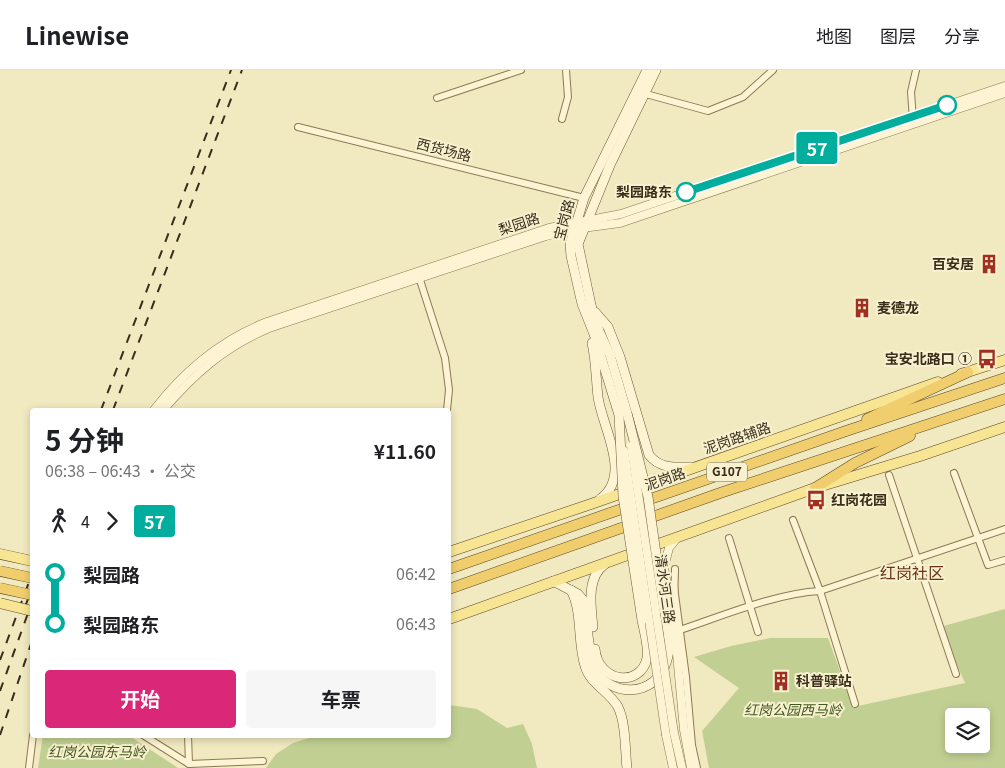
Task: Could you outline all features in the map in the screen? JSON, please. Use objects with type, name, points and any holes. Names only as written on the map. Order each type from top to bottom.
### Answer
[{"type":"highway","points":[[846,431],[894,405],[968,372]]},
{"type":"highway","name":"泥岗路","points":[[451,568],[846,431],[1005,378]]},
{"type":"highway","name":"G107","points":[[451,588],[723,492],[1005,399]]},
{"type":"highway","points":[[814,488],[855,464],[911,436],[926,425]]},
{"type":"highway","points":[[0,570],[30,578]]},
{"type":"highway","points":[[0,588],[30,595]]},
{"type":"main road","name":"宝岗路","points":[[581,224],[584,198],[647,70]]},
{"type":"main road","name":"宝岗路","points":[[623,414],[594,334],[571,256],[570,244],[646,94],[656,70]]},
{"type":"main road","points":[[586,304],[612,335],[648,455],[665,467],[697,467]]},
{"type":"main road","points":[[586,304],[598,399],[612,446],[615,477],[608,492],[591,504]]},
{"type":"main road","name":"泥岗路辅路","points":[[451,551],[1005,360]]},
{"type":"main road","points":[[554,581],[578,594],[584,605],[590,655],[595,672],[605,683],[620,689],[636,689],[656,679],[665,666],[669,647],[648,497],[623,414]]},
{"type":"main road","points":[[607,562],[601,566],[596,574],[590,598],[596,654],[602,670],[608,674],[616,677],[631,677],[641,671],[647,654],[623,496],[623,414]]},
{"type":"main road","points":[[451,618],[814,488],[1005,427]]},
{"type":"main road","points":[[0,554],[30,561]]},
{"type":"main road","points":[[571,590],[576,604],[586,668],[596,685],[618,707],[621,717],[627,768]]},
{"type":"main road","points":[[0,603],[30,610]]},
{"type":"street","points":[[437,98],[521,70]]},
{"type":"street","points":[[562,119],[568,97],[566,70]]},
{"type":"street","points":[[646,94],[708,111],[744,97],[773,70]]},
{"type":"street","points":[[913,120],[911,92],[916,70]]},
{"type":"street","name":"梨园路","points":[[913,120],[1005,86]]},
{"type":"street","name":"梨园路","points":[[156,408],[199,363],[220,346],[254,327],[527,235],[621,214],[913,120],[1005,93]]},
{"type":"street","name":"西货场路","points":[[298,127],[584,198]]},
{"type":"street","name":"梨园路","points":[[164,408],[212,360],[252,335],[419,277],[581,224]]},
{"type":"street","points":[[419,277],[445,358],[449,390],[447,408]]},
{"type":"street","name":"清水河三路","points":[[623,414],[674,768]]},
{"type":"street","points":[[954,473],[988,565],[1005,560]]},
{"type":"street","points":[[889,475],[956,674]]},
{"type":"street","points":[[793,520],[820,592],[855,704]]},
{"type":"street","points":[[680,630],[751,606],[803,592],[820,592],[1005,529]]},
{"type":"street","points":[[678,537],[669,548],[664,567],[677,654],[684,730],[691,768]]},
{"type":"street","points":[[730,538],[758,632]]},
{"type":"street","points":[[675,569],[673,581],[697,768]]},
{"type":"street","name":"清水河三路","points":[[670,734],[682,768]]},
{"type":"street","points":[[29,768],[33,738]]},
{"type":"street","points":[[148,738],[188,764],[263,761]]},
{"type":"street","points":[[188,738],[188,764]]},
{"type":"green space","name":"红岗公园西马岭","points":[[1005,609],[1005,768],[709,768],[702,731],[739,688],[694,657],[731,646],[770,638],[828,638],[853,707],[965,683],[940,627]]},
{"type":"green space","points":[[451,705],[477,709],[507,728],[523,724],[532,744],[537,768],[266,768],[276,754],[293,743],[309,738],[451,738]]},
{"type":"green space","name":"红岗公园东马岭","points":[[43,738],[133,738],[178,768],[38,768]]},
{"type":"railway","points":[[102,408],[231,70]]},
{"type":"railway","points":[[114,408],[242,70]]},
{"type":"railway","points":[[0,660],[30,579]]},
{"type":"railway","points":[[25,607],[30,593]]},
{"type":"railway","points":[[0,691],[30,608]]},
{"type":"railway","points":[[0,735],[30,647]]},
{"type":"bus line","name":"57","points":[[686,192],[947,105]]},
{"type":"place","name":"梨园路东","points":[[686,192]]},
{"type":"place","name":"百安居","points":[[989,264]]},
{"type":"place","name":"麦德龙","points":[[862,308]]},
{"type":"place","name":"宝安北路口 ①","points":[[987,359]]},
{"type":"place","name":"红岗花园","points":[[816,500]]},
{"type":"place","name":"科普驿站","points":[[781,681]]},
{"type":"district","name":"红岗社区","points":[[912,573]]}]
